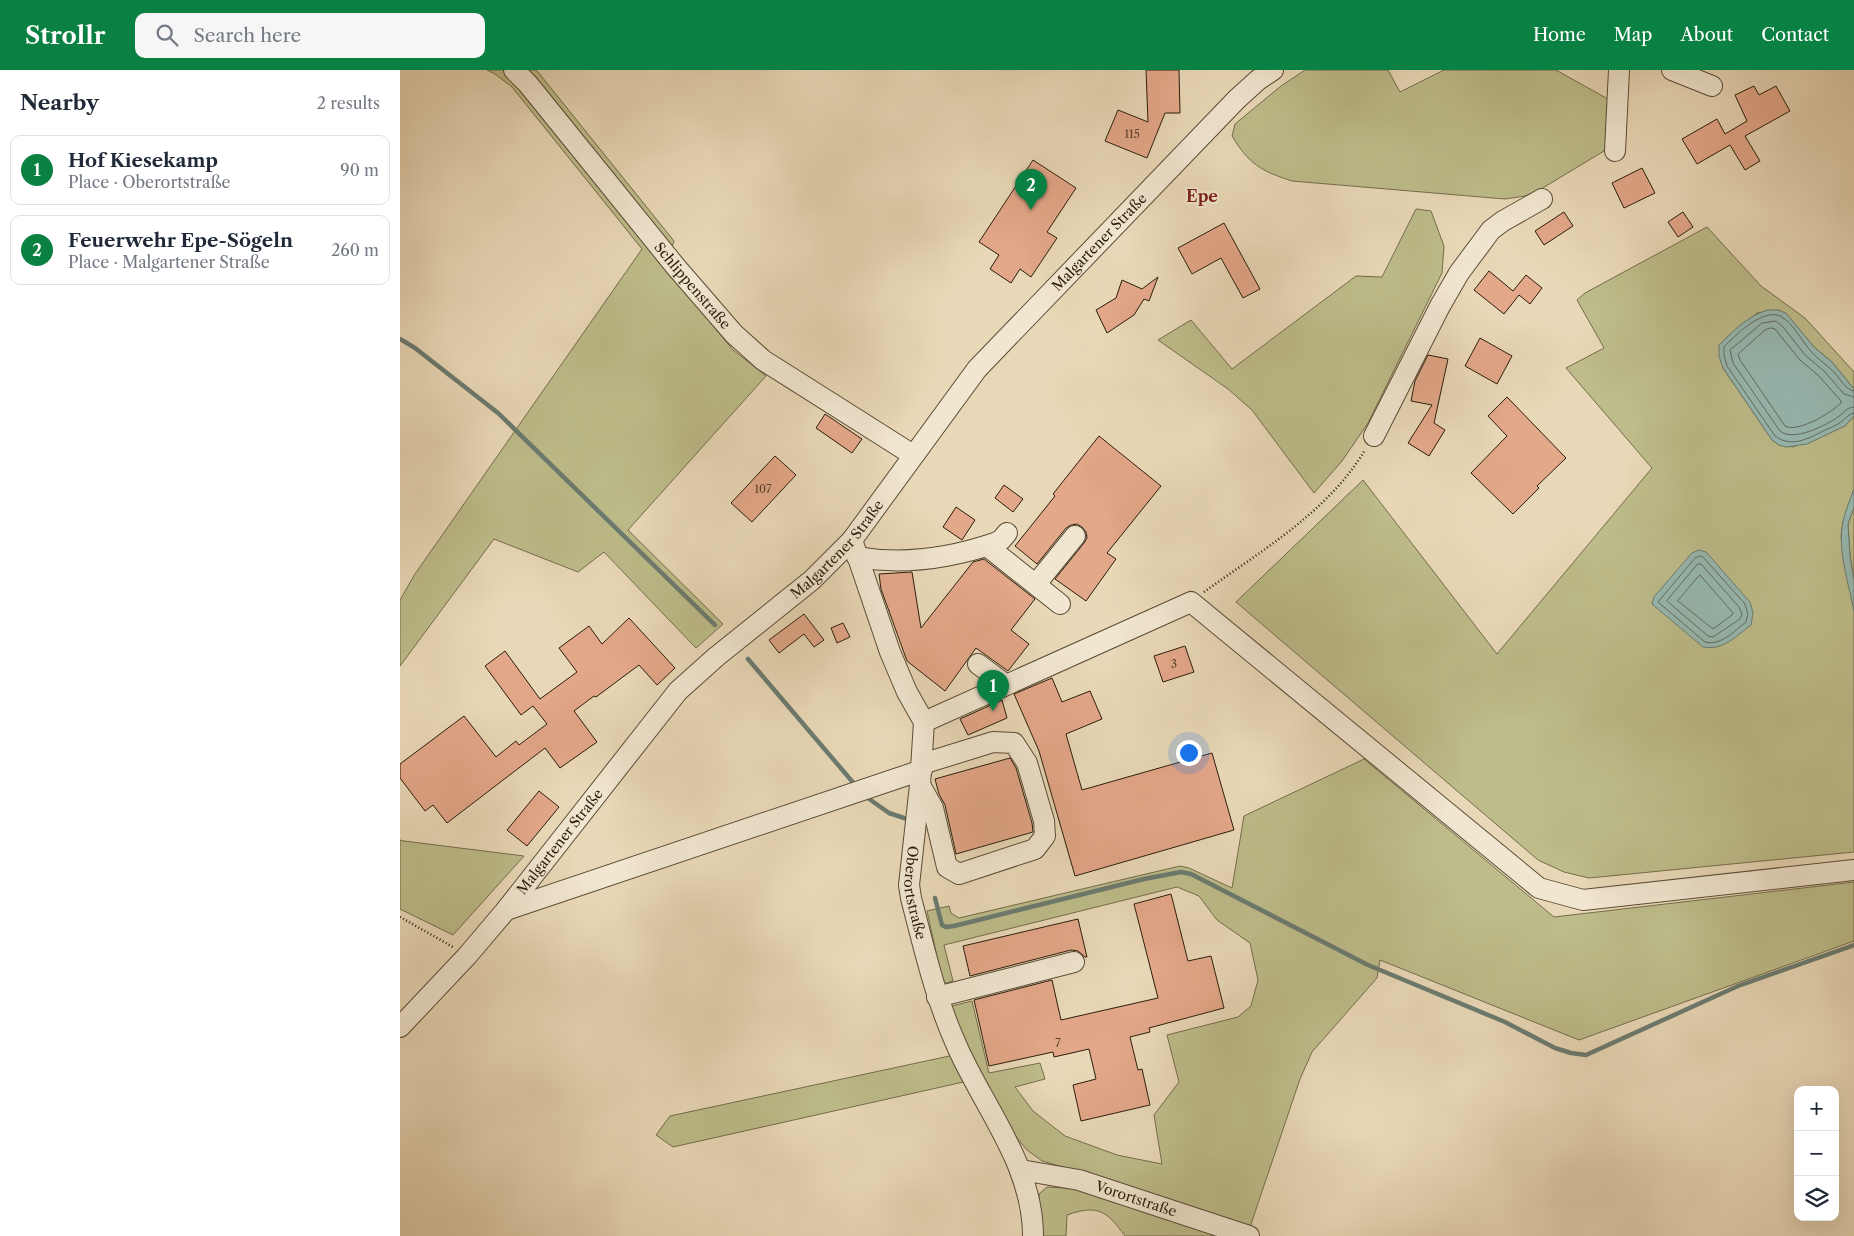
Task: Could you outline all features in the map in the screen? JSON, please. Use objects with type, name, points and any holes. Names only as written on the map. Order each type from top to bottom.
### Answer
[{"type":"street","name":"Schlippenstraße","points":[[514,70],[528,84],[676,267],[734,334],[763,360],[913,455]]},
{"type":"street","name":"Malgartener Straße","points":[[400,1027],[467,956],[506,910],[678,691],[716,656],[854,549],[913,455],[978,369],[1237,99],[1258,80],[1273,70]]},
{"type":"street","points":[[1614,151],[1619,70]]},
{"type":"street","points":[[1672,70],[1712,86]]},
{"type":"street","points":[[1374,436],[1440,306],[1459,274],[1491,230],[1542,199]]},
{"type":"street","points":[[854,549],[880,561],[910,561],[945,556],[987,546],[1001,540],[1007,533]]},
{"type":"street","points":[[1036,584],[1075,536]]},
{"type":"street","points":[[987,546],[1060,604]]},
{"type":"street","points":[[854,549],[890,652],[924,722],[1191,602],[1540,888],[1583,900],[1854,870]]},
{"type":"street","points":[[978,664],[1006,685]]},
{"type":"street","name":"Oberortstraße","points":[[924,722],[922,773],[908,885],[937,997],[956,1046],[1021,1170],[1030,1201],[1033,1236]]},
{"type":"street","points":[[506,910],[860,791],[922,773],[993,742],[1014,743],[1027,763],[1044,820],[1045,836],[1035,849],[959,874],[947,868],[933,808],[922,773]]},
{"type":"street","points":[[937,997],[1074,962]]},
{"type":"street","name":"Vorortstraße","points":[[1021,1170],[1079,1180],[1248,1236]]},
{"type":"path","points":[[1191,602],[1308,517],[1335,491],[1374,436]]},
{"type":"path","points":[[400,917],[455,948],[450,954]]},
{"type":"shaded area","points":[[487,70],[536,70],[538,72],[674,241],[665,267],[733,350],[766,376],[628,530],[723,624],[696,648],[604,552],[578,572],[494,539],[400,666],[400,600],[415,574],[642,249],[512,87]]},
{"type":"shaded area","points":[[1305,70],[1388,70],[1400,92],[1444,70],[1556,70],[1608,99],[1608,142],[1604,151],[1536,192],[1505,199],[1292,181],[1264,170],[1250,160],[1232,136],[1235,124],[1281,86]]},
{"type":"shaded area","points":[[1416,209],[1431,211],[1444,246],[1442,273],[1368,423],[1342,461],[1314,493],[1252,410],[1228,389],[1158,340],[1191,320],[1232,369],[1356,276],[1382,277]]},
{"type":"shaded area","points":[[1707,227],[1761,286],[1805,318],[1854,372],[1854,389],[1832,362],[1814,347],[1786,314],[1778,310],[1757,313],[1719,345],[1723,368],[1772,440],[1779,445],[1793,447],[1845,426],[1854,416],[1854,489],[1843,522],[1841,536],[1854,611],[1854,852],[1589,878],[1564,872],[1538,860],[1236,602],[1363,480],[1497,654],[1652,468],[1566,368],[1604,348],[1577,300],[1585,293]]},
{"type":"shaded area","points":[[1854,507],[1854,580],[1848,524]]},
{"type":"shaded area","points":[[1364,759],[1554,917],[1854,882],[1854,941],[1579,1040],[1380,960],[1377,978],[1312,1052],[1300,1079],[1250,1227],[1042,1161],[1027,1150],[1000,1118],[959,1032],[952,1006],[972,1001],[989,1073],[1040,1063],[1045,1079],[1015,1087],[1033,1111],[1065,1136],[1117,1155],[1162,1164],[1154,1115],[1179,1082],[1167,1035],[1238,1017],[1251,1006],[1258,980],[1250,943],[1217,920],[1199,896],[1177,887],[944,945],[953,981],[943,984],[927,911],[949,906],[951,913],[959,918],[1180,866],[1189,868],[1232,888],[1244,816]]},
{"type":"shaded area","points":[[400,840],[524,856],[453,935],[400,909]]},
{"type":"shaded area","points":[[954,1055],[968,1081],[673,1147],[656,1135],[670,1116]]},
{"type":"shaded area","points":[[1047,1187],[1082,1189],[1229,1236],[1125,1236],[1107,1215],[1094,1210],[1087,1210],[1067,1215],[1066,1236],[1041,1236],[1039,1194]]},
{"type":"water","points":[[1768,310],[1778,310],[1786,313],[1814,347],[1832,362],[1854,389],[1854,416],[1845,426],[1807,444],[1786,447],[1772,440],[1723,368],[1719,356],[1719,345],[1730,334],[1754,316]]},
{"type":"water","points":[[1854,489],[1854,507],[1848,524],[1854,580],[1854,611],[1841,544],[1844,518]]},
{"type":"water","points":[[1699,550],[1706,552],[1750,602],[1753,613],[1751,625],[1729,642],[1717,647],[1703,647],[1652,604],[1654,597],[1692,553]]},
{"type":"building","points":[[1146,70],[1179,70],[1180,113],[1165,113],[1147,158],[1105,141],[1118,110],[1148,122]]},
{"type":"building","points":[[1754,86],[1759,95],[1776,86],[1790,111],[1745,136],[1760,161],[1745,170],[1730,145],[1697,164],[1682,139],[1717,119],[1725,134],[1747,121],[1735,95]]},
{"type":"building","points":[[1033,160],[1076,188],[1047,232],[1057,238],[1031,277],[1020,269],[1011,283],[990,269],[999,255],[979,242]]},
{"type":"building","points":[[1642,168],[1655,193],[1624,208],[1612,183]]},
{"type":"building","points":[[1564,212],[1573,226],[1544,245],[1535,231]]},
{"type":"building","points":[[1683,212],[1693,227],[1678,237],[1668,222]]},
{"type":"building","points":[[1224,223],[1260,289],[1243,298],[1221,258],[1192,274],[1178,248]]},
{"type":"building","points":[[1489,271],[1513,291],[1526,275],[1542,288],[1530,304],[1519,295],[1504,314],[1474,290]]},
{"type":"building","points":[[1158,277],[1149,301],[1144,299],[1134,315],[1107,333],[1096,310],[1116,298],[1122,280],[1142,289]]},
{"type":"building","points":[[1480,338],[1512,356],[1497,384],[1465,366]]},
{"type":"building","points":[[1428,355],[1448,359],[1434,423],[1445,430],[1429,456],[1408,443],[1432,405],[1411,401],[1415,381]]},
{"type":"building","points":[[1507,397],[1566,458],[1537,486],[1539,488],[1513,514],[1471,473],[1507,436],[1488,416]]},
{"type":"building","points":[[825,414],[862,439],[852,453],[816,428]]},
{"type":"building","points":[[1099,436],[1161,486],[1107,553],[1116,559],[1086,601],[1055,579],[1087,538],[1086,532],[1082,527],[1077,524],[1066,528],[1037,564],[1015,546]]},
{"type":"building","points":[[775,456],[796,475],[752,522],[731,503]]},
{"type":"building","points":[[1004,485],[1023,499],[1013,512],[995,498]]},
{"type":"building","points":[[956,507],[975,520],[962,540],[943,527]]},
{"type":"building","points":[[984,559],[1035,599],[1011,630],[1029,644],[1008,671],[976,648],[945,691],[907,661],[881,589],[879,574],[912,572],[921,628],[973,562]]},
{"type":"building","points":[[804,614],[824,640],[814,647],[804,634],[779,653],[769,640]]},
{"type":"building","points":[[629,618],[675,668],[657,685],[639,665],[574,711],[597,742],[560,768],[545,748],[447,823],[433,805],[425,811],[400,778],[400,764],[464,716],[496,757],[516,741],[519,745],[547,724],[533,706],[521,715],[485,666],[505,651],[540,699],[577,672],[559,648],[589,626],[602,644]]},
{"type":"building","points":[[843,623],[850,637],[837,643],[831,628]]},
{"type":"building","points":[[1185,646],[1194,672],[1163,682],[1154,656]]},
{"type":"building","points":[[1052,678],[1062,702],[1090,691],[1102,719],[1066,734],[1082,790],[1212,753],[1234,830],[1075,876],[1039,751],[1014,694]]},
{"type":"building","points":[[1002,700],[1007,718],[968,735],[960,719]]},
{"type":"building","points":[[1010,758],[1016,768],[1033,832],[956,854],[945,805],[939,794],[935,779]]},
{"type":"building","points":[[539,791],[559,807],[527,846],[507,830]]},
{"type":"building","points":[[1171,894],[1188,961],[1211,956],[1224,1008],[1149,1028],[1150,1032],[1130,1037],[1138,1070],[1142,1069],[1150,1105],[1081,1121],[1073,1085],[1096,1079],[1089,1049],[1054,1057],[1053,1052],[989,1066],[974,1000],[1052,980],[1061,1020],[1158,998],[1134,904]]},
{"type":"building","points":[[1078,919],[1087,957],[1078,951],[1071,950],[970,976],[963,946]]},
{"type":"waterway","points":[[400,339],[415,348],[498,413],[715,625]]},
{"type":"waterway","points":[[748,659],[856,786]]},
{"type":"waterway","points":[[865,796],[889,813],[907,819]]},
{"type":"waterway","points":[[935,898],[942,925],[946,927],[1144,879],[1181,872],[1191,874],[1368,965],[1505,1022],[1555,1048],[1586,1055],[1738,986],[1854,945]]},
{"type":"place","name":"Feuerwehr Epe-Sögeln","points":[[1031,210]]},
{"type":"place","name":"Hof Kiesekamp","points":[[993,711]]},
{"type":"district","name":"Epe","points":[[1202,196]]}]
